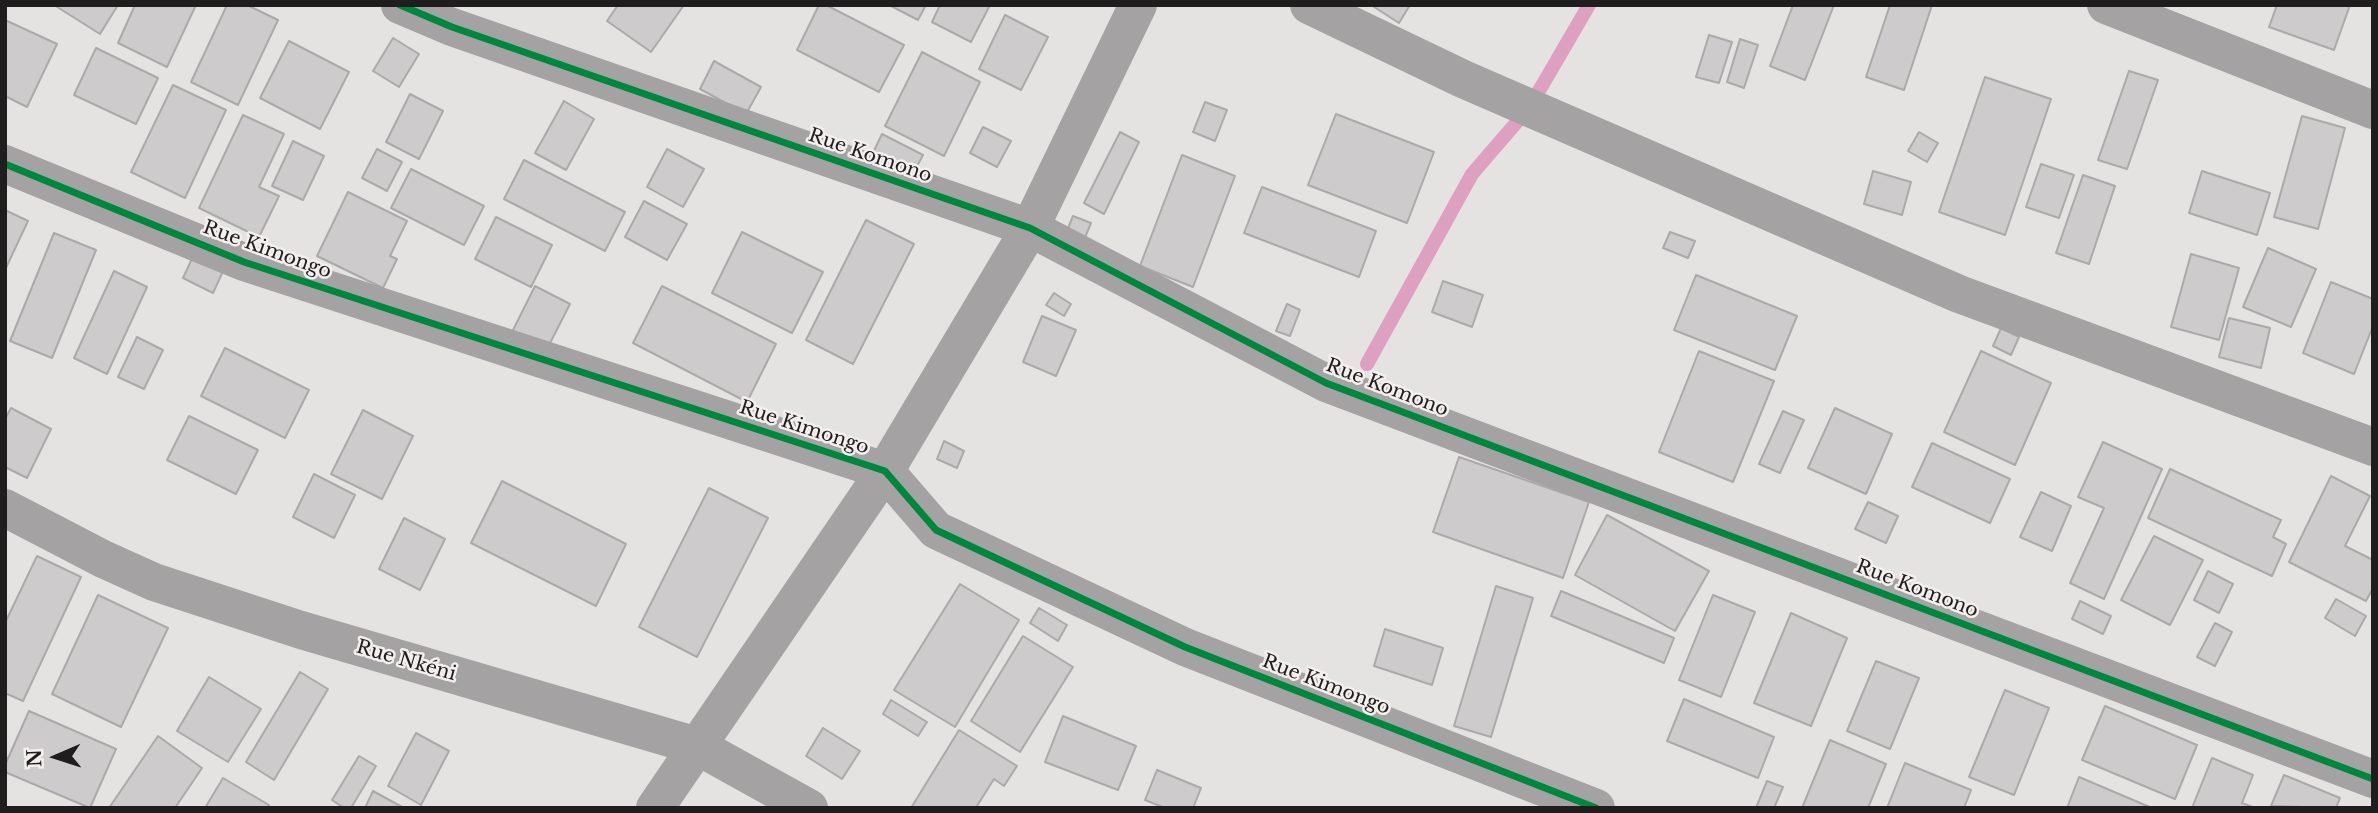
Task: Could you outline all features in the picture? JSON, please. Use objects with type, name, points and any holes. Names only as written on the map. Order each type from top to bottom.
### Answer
[{"type":"street","name":"Rue Komono","points":[[400,5],[465,31],[1030,228],[1326,383],[2373,779]]},
{"type":"street","points":[[655,808],[885,471],[1030,228],[1138,5]]},
{"type":"street","points":[[1309,5],[1463,79],[1959,294],[2373,447]]},
{"type":"street","points":[[2106,5],[2373,110]]},
{"type":"street","name":"Rue Kimongo","points":[[5,164],[244,262],[885,471],[936,530],[1185,647],[1596,808]]},
{"type":"street","name":"Rue Nkéni","points":[[5,508],[154,582],[301,630],[697,746],[809,808]]},
{"type":"building","points":[[54,5],[118,5],[100,34]]},
{"type":"building","points":[[135,5],[196,5],[167,67],[118,43]]},
{"type":"building","points":[[227,5],[247,5],[278,20],[238,105],[191,82]]},
{"type":"building","points":[[618,5],[684,5],[651,52],[607,21]]},
{"type":"building","points":[[819,5],[826,5],[904,45],[879,92],[797,50]]},
{"type":"building","points":[[889,5],[926,5],[918,20]]},
{"type":"building","points":[[940,5],[990,5],[971,42],[932,22]]},
{"type":"building","points":[[1371,5],[1410,5],[1399,23]]},
{"type":"building","points":[[1793,5],[1834,5],[1805,80],[1770,66]]},
{"type":"building","points":[[1890,5],[1932,5],[1904,90],[1866,77]]},
{"type":"building","points":[[2277,5],[2350,5],[2334,50],[2269,27]]},
{"type":"building","points":[[1005,15],[1048,37],[1021,90],[979,69]]},
{"type":"building","points":[[5,20],[57,44],[27,107],[5,96]]},
{"type":"building","points":[[1709,35],[1732,42],[1719,83],[1696,77]]},
{"type":"building","points":[[393,38],[419,54],[399,87],[373,71]]},
{"type":"building","points":[[1740,39],[1758,45],[1744,88],[1727,82]]},
{"type":"building","points":[[289,41],[349,72],[320,129],[260,98]]},
{"type":"building","points":[[96,48],[158,78],[136,124],[74,95]]},
{"type":"building","points":[[922,52],[980,82],[944,156],[885,126]]},
{"type":"building","points":[[714,61],[761,87],[746,114],[700,89]]},
{"type":"building","points":[[2129,71],[2158,80],[2127,169],[2098,160]]},
{"type":"building","points":[[1985,77],[2051,99],[2005,235],[1939,212]]},
{"type":"building","points":[[173,85],[226,110],[185,198],[131,172]]},
{"type":"building","points":[[410,94],[443,111],[419,159],[386,142]]},
{"type":"building","points":[[564,101],[594,119],[566,170],[535,153]]},
{"type":"building","points":[[1205,102],[1227,110],[1215,141],[1193,132]]},
{"type":"building","points":[[1336,114],[1434,152],[1407,223],[1308,185]]},
{"type":"building","points":[[243,115],[284,134],[259,187],[279,196],[259,237],[199,208]]},
{"type":"building","points":[[2302,116],[2345,128],[2318,229],[2274,217]]},
{"type":"building","points":[[983,127],[1011,141],[997,167],[970,153]]},
{"type":"building","points":[[1120,132],[1139,142],[1104,214],[1084,203]]},
{"type":"building","points":[[1919,132],[1938,143],[1927,162],[1908,151]]},
{"type":"building","points":[[882,134],[923,155],[909,181],[869,161]]},
{"type":"building","points":[[293,141],[324,156],[303,200],[272,186]]},
{"type":"building","points":[[377,149],[402,162],[387,191],[362,178]]},
{"type":"building","points":[[667,149],[704,169],[683,207],[647,187]]},
{"type":"building","points":[[1182,155],[1235,176],[1193,287],[1140,266]]},
{"type":"building","points":[[524,160],[625,212],[605,251],[504,199]]},
{"type":"building","points":[[2041,164],[2074,175],[2059,218],[2026,207]]},
{"type":"building","points":[[411,169],[484,206],[464,245],[391,208]]},
{"type":"building","points":[[1873,171],[1911,182],[1902,215],[1864,204]]},
{"type":"building","points":[[2202,171],[2270,193],[2257,235],[2189,213]]},
{"type":"building","points":[[2083,175],[2115,186],[2089,264],[2056,253]]},
{"type":"building","points":[[1262,187],[1376,231],[1359,277],[1244,233]]},
{"type":"building","points":[[348,192],[407,221],[390,256],[397,259],[383,288],[317,256]]},
{"type":"building","points":[[644,201],[687,224],[667,260],[625,237]]},
{"type":"building","points":[[5,210],[28,221],[5,270]]},
{"type":"building","points":[[1073,216],[1091,223],[1082,245],[1064,238]]},
{"type":"building","points":[[496,217],[552,245],[531,287],[475,259]]},
{"type":"building","points":[[866,220],[914,244],[853,364],[806,340]]},
{"type":"building","points":[[742,232],[823,272],[792,333],[712,293]]},
{"type":"building","points":[[1670,232],[1695,241],[1688,258],[1663,248]]},
{"type":"building","points":[[54,233],[96,250],[52,358],[10,341]]},
{"type":"building","points":[[2268,248],[2316,269],[2291,327],[2243,307]]},
{"type":"building","points":[[195,252],[225,267],[213,293],[183,278]]},
{"type":"building","points":[[2191,254],[2239,268],[2219,340],[2171,327]]},
{"type":"building","points":[[114,271],[147,287],[107,374],[74,358]]},
{"type":"building","points":[[1696,275],[1797,316],[1775,370],[1674,330]]},
{"type":"building","points":[[1443,281],[1483,295],[1472,327],[1432,312]]},
{"type":"building","points":[[2331,282],[2373,299],[2373,326],[2354,374],[2303,353]]},
{"type":"building","points":[[535,286],[570,304],[547,349],[512,332]]},
{"type":"building","points":[[662,286],[776,344],[747,402],[633,343]]},
{"type":"building","points":[[1054,293],[1071,304],[1064,316],[1046,305]]},
{"type":"building","points":[[1287,304],[1300,310],[1290,336],[1276,331]]},
{"type":"building","points":[[1042,316],[1076,330],[1056,376],[1023,362]]},
{"type":"building","points":[[2229,318],[2270,328],[2261,368],[2219,357]]},
{"type":"building","points":[[2001,328],[2019,337],[2011,355],[1993,346]]},
{"type":"building","points":[[137,337],[163,350],[144,389],[118,377]]},
{"type":"building","points":[[225,348],[309,390],[285,438],[201,396]]},
{"type":"building","points":[[1699,351],[1774,381],[1733,482],[1659,452]]},
{"type":"building","points":[[1981,351],[2051,383],[2015,465],[1944,432]]},
{"type":"building","points":[[11,408],[51,429],[27,478],[5,467],[5,419]]},
{"type":"building","points":[[1835,408],[1892,434],[1866,494],[1808,468]]},
{"type":"building","points":[[363,410],[413,436],[382,499],[331,474]]},
{"type":"building","points":[[1783,411],[1804,420],[1780,473],[1759,464]]},
{"type":"building","points":[[189,416],[258,450],[236,494],[167,460]]},
{"type":"building","points":[[944,441],[964,451],[957,468],[937,459]]},
{"type":"building","points":[[2103,442],[2162,469],[2104,599],[2070,583],[2104,508],[2078,497]]},
{"type":"building","points":[[1932,443],[2010,479],[1990,523],[1912,487]]},
{"type":"building","points":[[1459,457],[1589,502],[1563,578],[1433,532]]},
{"type":"building","points":[[2170,469],[2281,520],[2273,537],[2286,544],[2272,576],[2148,518]]},
{"type":"building","points":[[314,474],[355,495],[334,538],[293,517]]},
{"type":"building","points":[[2331,476],[2370,496],[2345,546],[2373,560],[2373,588],[2366,601],[2289,562]]},
{"type":"building","points":[[502,481],[626,544],[596,606],[471,543]]},
{"type":"building","points":[[709,488],[768,518],[697,657],[639,627]]},
{"type":"building","points":[[2041,492],[2071,506],[2052,551],[2020,537]]},
{"type":"building","points":[[1868,502],[1898,516],[1886,543],[1855,529]]},
{"type":"building","points":[[1607,515],[1709,571],[1675,631],[1575,575]]},
{"type":"building","points":[[404,518],[445,539],[420,590],[379,569]]},
{"type":"building","points":[[2154,536],[2203,560],[2170,625],[2121,600]]},
{"type":"building","points":[[37,556],[81,577],[23,701],[5,693],[5,623]]},
{"type":"building","points":[[2208,571],[2233,584],[2219,613],[2194,600]]},
{"type":"building","points":[[960,584],[1019,620],[955,727],[894,690]]},
{"type":"building","points":[[1496,586],[1533,598],[1491,737],[1454,726]]},
{"type":"building","points":[[1561,591],[1674,638],[1664,663],[1551,616]]},
{"type":"building","points":[[98,595],[168,628],[121,727],[52,694]]},
{"type":"building","points":[[1713,595],[1755,612],[1721,697],[1679,680]]},
{"type":"building","points":[[2336,599],[2366,616],[2355,636],[2325,618]]},
{"type":"building","points":[[2080,601],[2111,616],[2103,634],[2072,619]]},
{"type":"building","points":[[1039,608],[1067,625],[1058,641],[1030,623]]},
{"type":"building","points":[[1791,613],[1847,638],[1811,726],[1754,703]]},
{"type":"building","points":[[2215,623],[2232,632],[2215,666],[2197,657]]},
{"type":"building","points":[[1385,629],[1443,648],[1432,685],[1374,666]]},
{"type":"building","points":[[1023,636],[1073,667],[1020,752],[971,721]]},
{"type":"building","points":[[1876,661],[1919,678],[1890,749],[1847,731]]},
{"type":"building","points":[[300,672],[328,689],[274,780],[246,762]]},
{"type":"building","points":[[209,677],[261,709],[228,762],[177,731]]},
{"type":"building","points":[[2005,690],[2049,708],[2014,795],[1969,777]]},
{"type":"building","points":[[1684,699],[1774,737],[1758,778],[1667,741]]},
{"type":"building","points":[[891,700],[927,722],[918,736],[883,714]]},
{"type":"building","points":[[2105,706],[2197,745],[2175,799],[2082,760]]},
{"type":"building","points":[[29,711],[116,749],[90,808],[5,772],[5,765]]},
{"type":"building","points":[[1063,716],[1136,746],[1118,790],[1045,762]]},
{"type":"building","points":[[823,728],[860,751],[842,779],[806,756]]},
{"type":"building","points":[[959,730],[1017,766],[1004,786],[994,779],[977,806],[979,808],[911,808]]},
{"type":"building","points":[[416,733],[449,751],[421,805],[388,786]]},
{"type":"building","points":[[158,736],[202,768],[175,808],[109,808]]},
{"type":"building","points":[[1830,740],[1886,764],[1868,808],[1802,808]]},
{"type":"building","points":[[359,756],[376,766],[351,808],[344,808],[332,800]]},
{"type":"building","points":[[2212,758],[2253,775],[2242,803],[2255,808],[2192,808]]},
{"type":"building","points":[[1905,763],[1971,790],[1964,808],[1887,808]]},
{"type":"building","points":[[1157,770],[1201,788],[1193,808],[1165,808],[1145,800]]},
{"type":"building","points":[[2284,775],[2340,798],[2336,808],[2271,806]]},
{"type":"building","points":[[2079,777],[2152,808],[2067,808]]},
{"type":"building","points":[[223,778],[269,805],[268,808],[205,808]]},
{"type":"building","points":[[1767,781],[1783,787],[1774,808],[1756,808]]},
{"type":"building","points":[[373,791],[404,808],[365,808]]},
{"type":"waterway","points":[[1367,364],[1472,174],[1529,108],[1589,5]]},
{"type":"cycle path","points":[[400,5],[452,27],[1030,228],[1326,383],[2373,779]]},
{"type":"cycle path","points":[[5,164],[244,262],[885,471],[936,530],[1185,647],[1596,808]]}]
